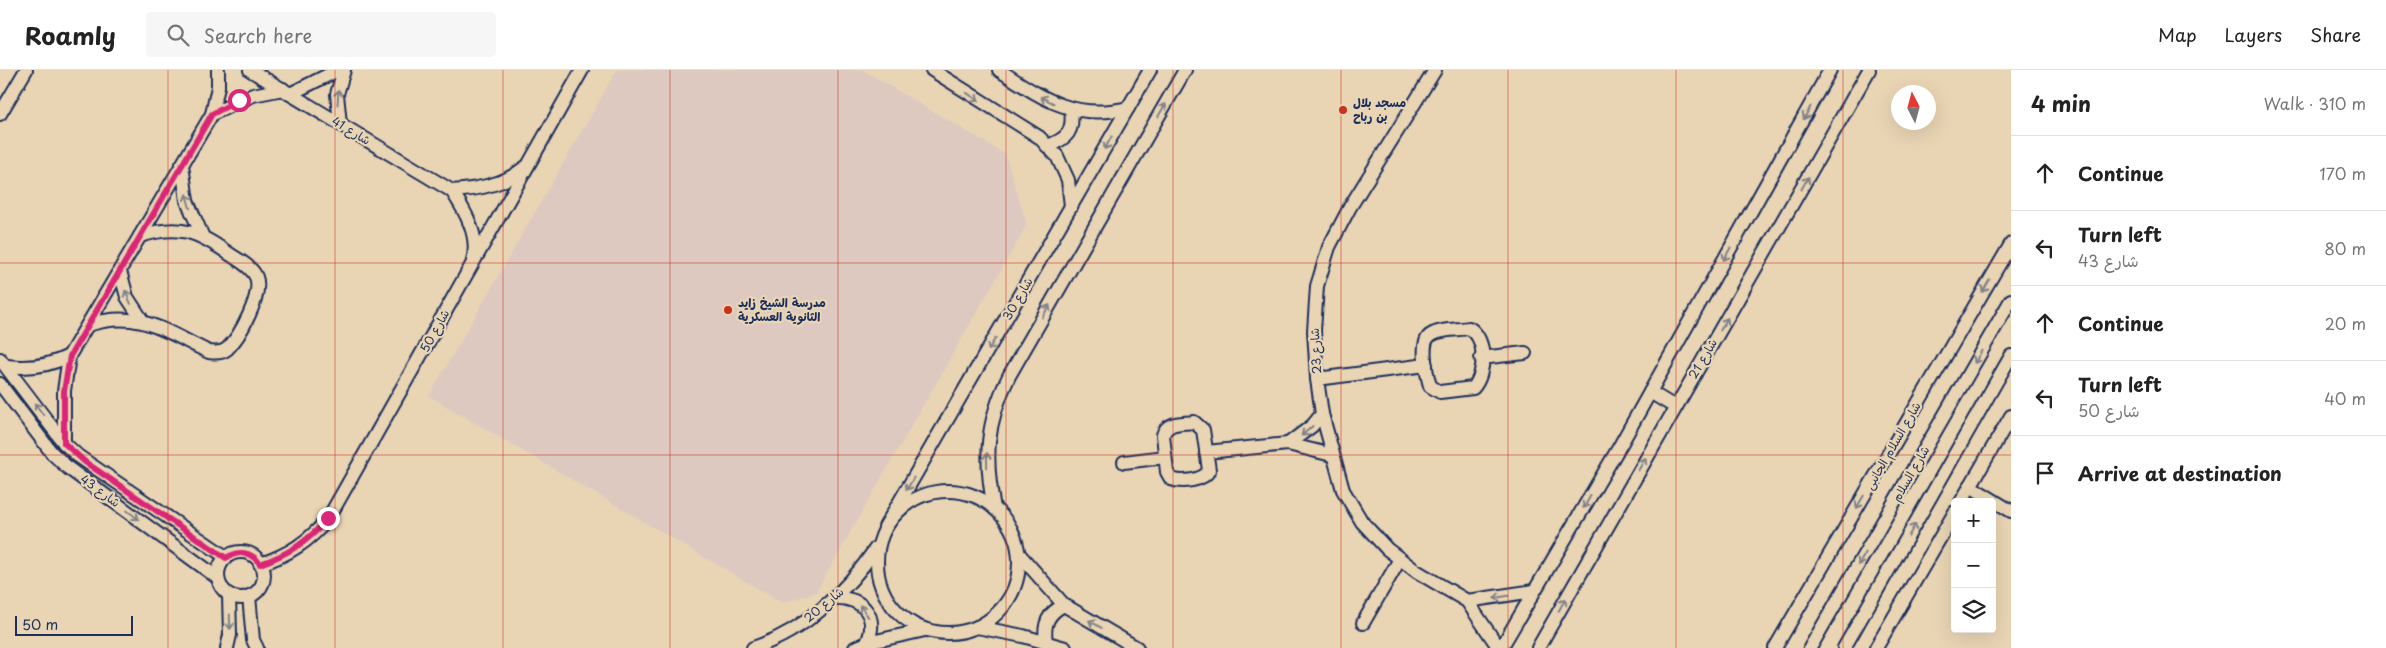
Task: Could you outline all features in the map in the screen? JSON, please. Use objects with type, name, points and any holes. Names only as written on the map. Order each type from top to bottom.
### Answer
[{"type":"street","points":[[0,114],[26,70]]},
{"type":"street","points":[[64,443],[64,391],[70,356],[212,114],[218,87],[218,70]]},
{"type":"street","name":"شارع 41","points":[[250,70],[452,191],[464,210],[472,230],[476,251],[470,269]]},
{"type":"street","points":[[212,114],[246,98],[286,92],[338,70]]},
{"type":"street","points":[[340,124],[337,94],[344,70]]},
{"type":"street","name":"شارع 50","points":[[260,564],[298,547],[318,531],[328,518],[582,70]]},
{"type":"street","points":[[932,70],[1039,137],[1057,156],[1068,180],[1071,206]]},
{"type":"street","points":[[999,70],[1058,106],[1098,113],[1128,108]]},
{"type":"street","name":"شارع 30","points":[[885,527],[1150,70]]},
{"type":"street","points":[[994,508],[988,476],[987,453],[990,424],[998,399],[1185,70]]},
{"type":"street","name":"شارع 23","points":[[1435,70],[1350,207],[1328,247],[1317,286],[1314,331],[1317,379],[1322,414],[1343,490],[1362,522],[1387,549],[1400,559],[1467,601],[1500,648]]},
{"type":"street","points":[[1500,648],[1650,392],[1830,70]]},
{"type":"street","name":"شارع 21","points":[[1538,648],[1869,70]]},
{"type":"street","points":[[1047,146],[1059,142],[1068,133],[1072,121],[1070,109]]},
{"type":"street","points":[[452,191],[474,190],[495,184],[515,176],[530,163]]},
{"type":"street","points":[[182,164],[187,201],[202,235]]},
{"type":"street","points":[[88,325],[115,318],[142,320],[209,352],[215,353],[227,348],[257,298],[259,288],[257,278],[252,270],[202,235],[187,230],[171,229],[140,236]]},
{"type":"street","name":"شارع السلام الجانبى","points":[[1775,648],[2011,244]]},
{"type":"street","points":[[120,271],[127,298],[142,320]]},
{"type":"street","name":"شارع السلام","points":[[1810,648],[2011,300]]},
{"type":"street","points":[[1469,328],[1476,332],[1480,339],[1482,358],[1482,376],[1473,388],[1440,392],[1430,386],[1424,345],[1426,338],[1432,333],[1469,328]]},
{"type":"street","points":[[1482,358],[1525,353]]},
{"type":"street","points":[[3,363],[32,368],[46,366],[70,356]]},
{"type":"street","points":[[1844,648],[2011,356]]},
{"type":"street","name":"شارع 43","points":[[3,363],[64,443],[78,456],[226,558]]},
{"type":"street","points":[[1317,379],[1426,365]]},
{"type":"street","name":"شارع 43","points":[[0,384],[52,453],[68,468],[218,578]]},
{"type":"street","points":[[1650,392],[1675,407]]},
{"type":"street","points":[[1288,444],[1312,426],[1322,414]]},
{"type":"street","points":[[1963,498],[2011,416]]},
{"type":"street","points":[[1194,422],[1203,430],[1207,474],[1200,478],[1171,480],[1167,472],[1165,457],[1163,434],[1164,429],[1168,426],[1194,422]]},
{"type":"street","points":[[1206,452],[1288,444],[1332,455]]},
{"type":"street","points":[[68,468],[78,456]]},
{"type":"street","points":[[1124,462],[1165,457]]},
{"type":"street","points":[[1970,486],[2011,511]]},
{"type":"street","points":[[944,491],[962,492],[979,498],[994,508],[1006,521],[1014,537],[1019,554],[1018,572],[1014,589],[1005,605],[992,618],[977,627],[960,632],[942,633],[925,630],[908,622],[884,596],[878,579],[876,561],[879,543],[885,527],[896,513],[910,502],[927,494],[944,491]]},
{"type":"street","points":[[1876,648],[1951,519]]},
{"type":"street","name":"شارع 20","points":[[754,648],[785,634],[811,617],[834,598],[866,563],[879,543]]},
{"type":"street","points":[[238,552],[244,553],[256,558],[260,564],[264,576],[255,593],[249,596],[236,597],[229,595],[224,590],[218,578],[219,567],[226,558],[238,552]]},
{"type":"street","points":[[1019,554],[1064,605],[1137,648]]},
{"type":"street","points":[[1362,623],[1400,559]]},
{"type":"street","points":[[1467,601],[1534,591]]},
{"type":"street","points":[[227,648],[230,636],[229,595]]},
{"type":"street","points":[[249,596],[253,640],[257,648]]},
{"type":"street","points":[[834,598],[854,600],[863,606],[871,624],[871,634],[861,646]]},
{"type":"street","points":[[1046,642],[1044,630],[1047,619],[1054,610],[1064,605]]},
{"type":"street","points":[[977,627],[1046,642],[1064,648]]},
{"type":"street","points":[[861,646],[925,630]]},
{"type":"shaded area","name":"مدرسة الشيخ زايد الثانوية العسكرية","points":[[617,70],[863,70],[1005,154],[1027,225],[816,592],[783,603],[429,396]]},
{"type":"place","name":"مسجد بلال بن رباح","points":[[1343,110]]},
{"type":"place","name":"مدرسة الشيخ زايد الثانوية العسكرية","points":[[728,310]]},
{"type":"route","points":[[239,100],[212,114],[70,356],[64,391],[64,443],[85,462],[226,558],[238,552],[251,555],[260,564],[276,558],[305,542],[318,531],[328,518]]}]
